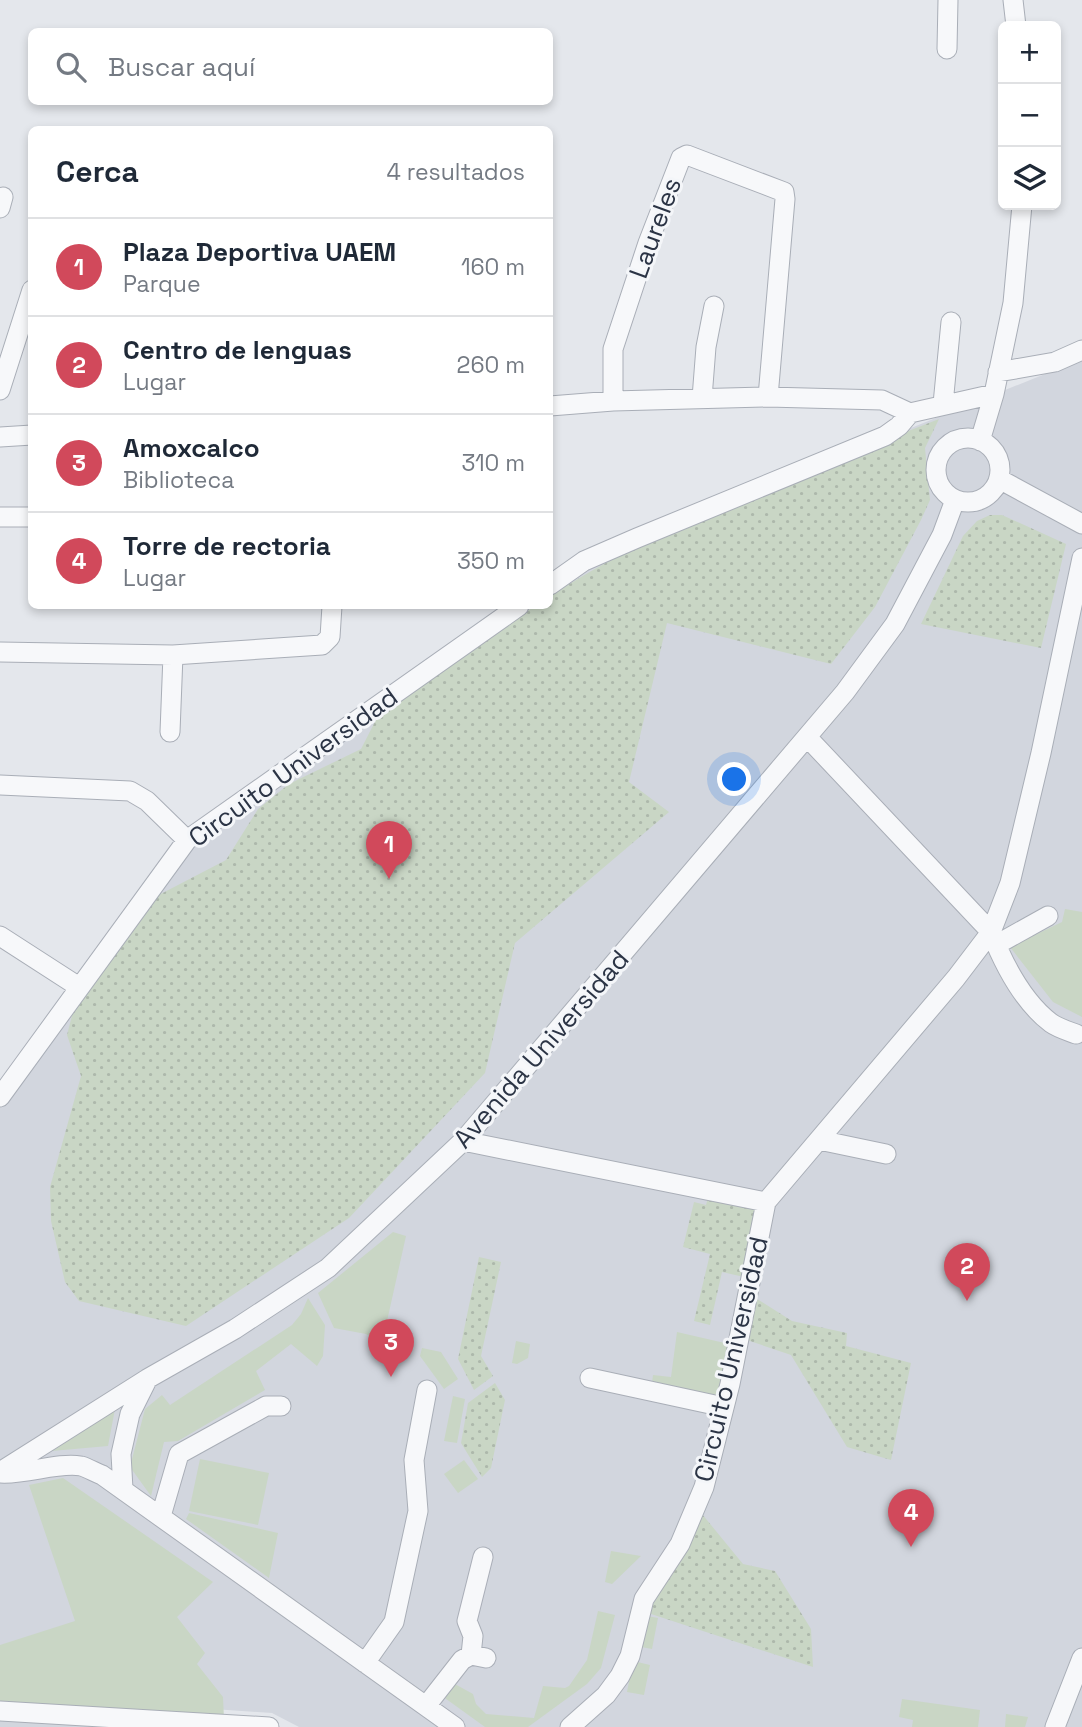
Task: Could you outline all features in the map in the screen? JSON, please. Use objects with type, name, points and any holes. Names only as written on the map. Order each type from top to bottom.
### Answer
[{"type":"street","points":[[947,49],[948,0]]},
{"type":"street","points":[[1013,0],[1015,21]]},
{"type":"street","name":"Laureles","points":[[613,401],[613,349],[648,243],[681,158],[687,155],[784,192],[768,397]]},
{"type":"street","points":[[980,441],[994,394],[1013,303],[1022,210]]},
{"type":"street","points":[[0,390],[28,302]]},
{"type":"street","points":[[702,398],[705,347],[714,306]]},
{"type":"street","points":[[943,404],[951,322]]},
{"type":"street","points":[[998,372],[1055,362],[1082,350]]},
{"type":"street","points":[[553,583],[584,561],[885,436],[899,426],[910,413],[994,394]]},
{"type":"street","points":[[553,399],[613,401],[768,397],[882,400],[910,413]]},
{"type":"street","points":[[0,437],[28,435]]},
{"type":"street","points":[[959,440],[980,441],[990,447],[997,456],[999,479],[995,489],[987,497],[977,501],[955,500],[946,494],[940,484],[937,463],[949,445],[959,440]]},
{"type":"street","points":[[999,479],[1082,524]]},
{"type":"street","name":"Avenida Universidad","points":[[0,1473],[147,1379],[235,1329],[327,1268],[463,1140],[845,692],[895,624],[942,535],[955,500]]},
{"type":"street","points":[[0,517],[28,517]]},
{"type":"street","name":"Circuito Universidad","points":[[570,1727],[606,1695],[620,1676],[630,1657],[643,1599],[680,1544],[704,1487],[724,1407],[766,1202],[956,978],[994,939],[1041,753],[1082,558]]},
{"type":"street","points":[[0,652],[173,655],[322,645],[330,637],[332,609]]},
{"type":"street","name":"Circuito Universidad","points":[[0,1097],[187,840],[515,609]]},
{"type":"street","points":[[170,732],[173,655]]},
{"type":"street","points":[[807,737],[994,939],[1001,957],[1024,995],[1051,1023],[1076,1034]]},
{"type":"street","points":[[0,785],[123,790],[137,794],[187,840]]},
{"type":"street","points":[[994,939],[1048,916]]},
{"type":"street","points":[[0,936],[79,987]]},
{"type":"street","name":"Circuito Universidad","points":[[463,1140],[766,1202]]},
{"type":"street","points":[[819,1140],[886,1154]]},
{"type":"street","points":[[590,1378],[724,1407]]},
{"type":"street","points":[[123,1489],[121,1454],[130,1414],[147,1379]]},
{"type":"street","points":[[365,1663],[394,1622],[418,1511],[414,1460],[427,1390]]},
{"type":"street","points":[[161,1516],[179,1454],[266,1406],[281,1406]]},
{"type":"street","points":[[0,1473],[20,1475],[46,1468],[80,1466],[102,1475],[455,1727]]},
{"type":"street","points":[[426,1706],[462,1660],[479,1657],[467,1621],[484,1557]]},
{"type":"street","points":[[1055,1727],[1082,1658]]},
{"type":"street","points":[[0,1711],[79,1722],[269,1727]]},
{"type":"shaded area","points":[[1082,359],[1082,1727],[299,1727],[272,1713],[0,1694],[0,1108],[186,847],[523,609],[553,609],[553,588],[574,573],[911,428]]},
{"type":"shaded area","points":[[0,1720],[115,1727],[0,1727]]},
{"type":"green space","points":[[939,419],[925,448],[930,500],[875,607],[831,664],[667,623],[629,782],[669,812],[515,943],[485,1073],[349,1218],[186,1326],[79,1301],[65,1282],[51,1221],[50,1187],[81,1076],[67,1035],[75,1004],[153,898],[226,860],[258,809],[289,784],[361,749],[383,706],[530,609],[553,609],[553,594],[595,569],[690,520]]},
{"type":"green space","points":[[990,515],[1002,515],[1066,544],[1041,648],[921,624],[963,536],[977,521]]},
{"type":"green space","points":[[1065,909],[1082,912],[1082,1017],[1053,1002],[1010,947],[1062,922]]},
{"type":"green space","points":[[709,1194],[761,1206],[744,1277],[722,1272],[710,1325],[694,1321],[710,1254],[683,1247],[694,1202],[706,1205]]},
{"type":"green space","points":[[393,1232],[406,1236],[383,1339],[334,1328],[318,1293]]},
{"type":"green space","points":[[479,1257],[501,1262],[481,1356],[493,1376],[474,1390],[458,1359]]},
{"type":"green space","points":[[754,1297],[792,1321],[847,1333],[846,1346],[911,1363],[891,1460],[847,1447],[791,1355],[744,1339]]},
{"type":"green space","points":[[308,1298],[325,1325],[323,1356],[317,1366],[291,1344],[256,1371],[265,1390],[178,1441],[164,1442],[151,1496],[130,1467],[145,1409],[162,1395],[170,1405],[292,1325],[301,1314]]},
{"type":"green space","points":[[677,1332],[729,1344],[717,1398],[652,1383],[653,1375],[671,1377]]},
{"type":"green space","points":[[516,1341],[530,1344],[528,1358],[517,1364],[512,1363]]},
{"type":"green space","points":[[422,1348],[441,1352],[458,1379],[444,1389],[420,1356]]},
{"type":"green space","points":[[495,1383],[505,1400],[491,1468],[482,1477],[461,1443],[468,1403]]},
{"type":"green space","points":[[453,1396],[465,1399],[457,1443],[444,1441]]},
{"type":"green space","points":[[115,1409],[108,1446],[52,1451]]},
{"type":"green space","points":[[200,1459],[269,1473],[258,1525],[189,1511]]},
{"type":"green space","points":[[464,1460],[478,1479],[458,1493],[444,1474]]},
{"type":"green space","points":[[63,1478],[213,1582],[177,1617],[205,1653],[197,1664],[223,1697],[224,1719],[0,1701],[0,1645],[75,1621],[29,1485]]},
{"type":"green space","points":[[189,1513],[278,1533],[269,1578],[186,1519]]},
{"type":"green space","points":[[702,1514],[743,1564],[775,1571],[811,1629],[813,1667],[648,1613]]},
{"type":"green space","points":[[611,1551],[641,1556],[612,1584],[605,1582]]},
{"type":"green space","points":[[598,1611],[615,1615],[601,1668],[587,1684],[528,1727],[485,1727],[442,1696],[453,1683],[473,1694],[476,1704],[486,1714],[534,1718],[543,1686],[569,1686],[587,1660]]},
{"type":"green space","points":[[642,1615],[658,1618],[652,1649],[636,1646]]},
{"type":"green space","points":[[633,1661],[650,1665],[644,1695],[627,1692]]},
{"type":"green space","points":[[902,1699],[980,1710],[978,1727],[912,1727],[913,1720],[899,1717]]},
{"type":"green space","points":[[1006,1714],[1028,1717],[1025,1727],[1005,1727]]},
{"type":"place","name":"Plaza Deportiva UAEM","points":[[389,879]]},
{"type":"place","name":"Centro de lenguas","points":[[967,1301]]},
{"type":"place","name":"Amoxcalco","points":[[391,1377]]},
{"type":"place","name":"Torre de rectoria","points":[[911,1547]]}]
